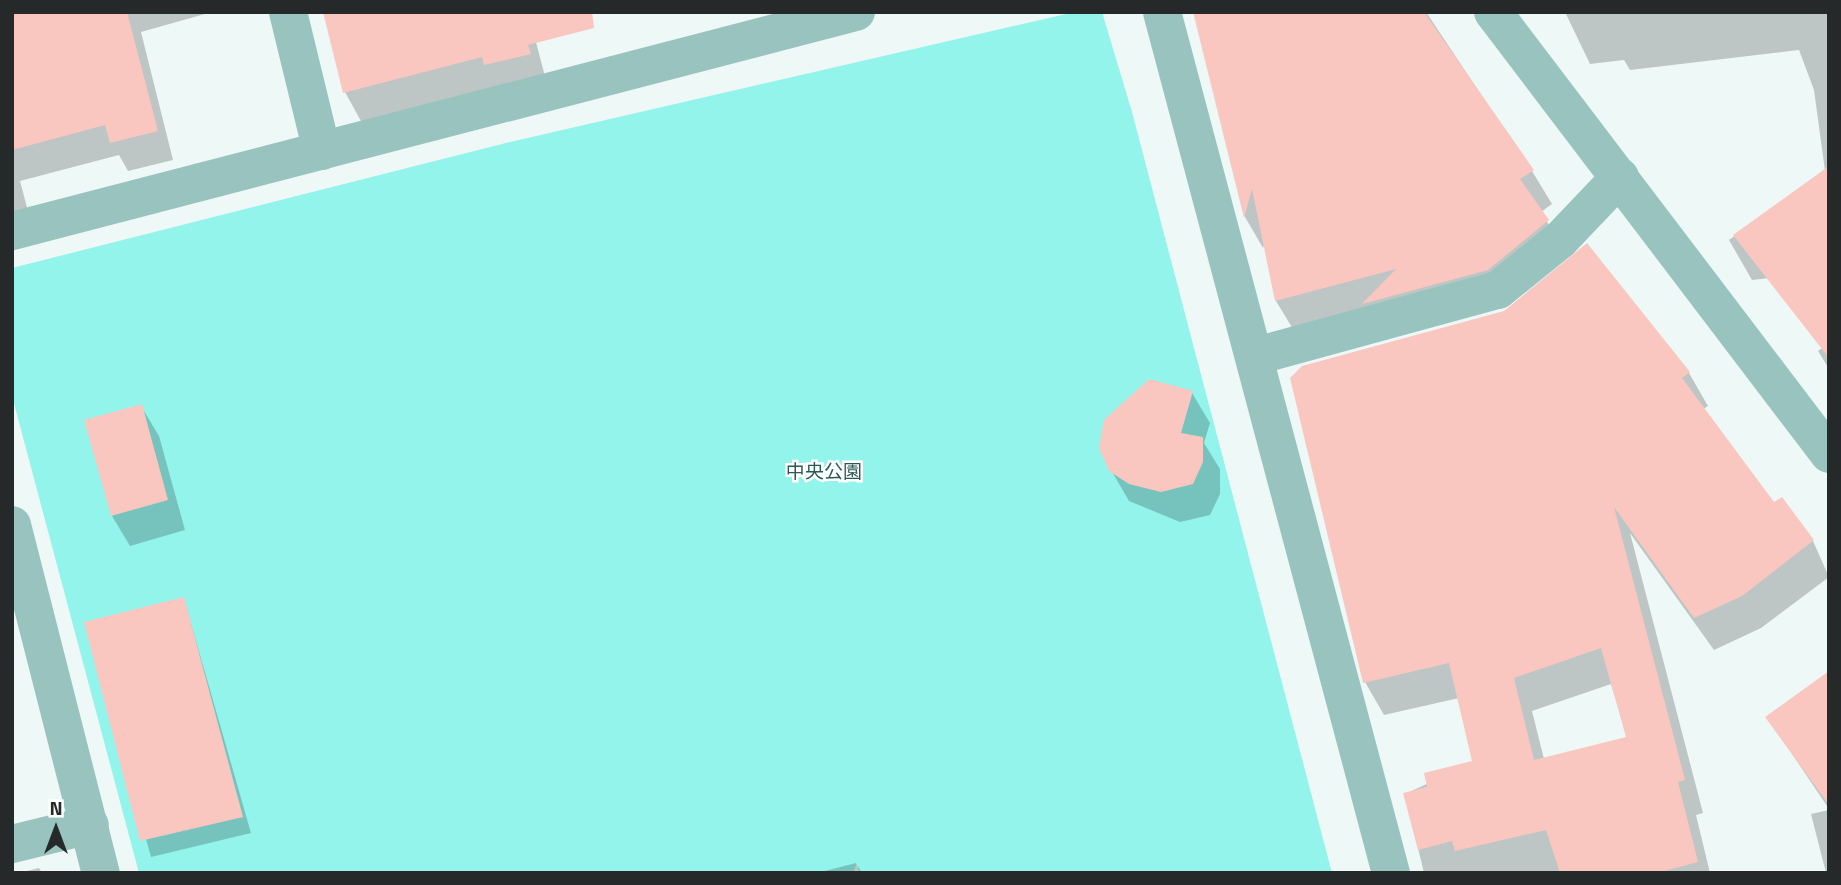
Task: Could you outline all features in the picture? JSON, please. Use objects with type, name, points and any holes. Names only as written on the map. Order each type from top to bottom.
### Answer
[{"type":"street","points":[[288,12],[322,151]]},
{"type":"street","points":[[12,231],[856,12]]},
{"type":"street","points":[[1162,12],[1256,356],[1391,873]]},
{"type":"street","points":[[1493,12],[1829,454]]},
{"type":"street","points":[[1256,356],[1498,290],[1560,240],[1620,177]]},
{"type":"street","points":[[12,525],[101,873]]},
{"type":"street","points":[[12,844],[90,825]]},
{"type":"green space","name":"中央公園","points":[[1075,12],[1102,12],[1132,112],[1332,873],[859,873],[857,863],[853,873],[139,873],[12,396],[12,268],[506,143]]},
{"type":"building","points":[[12,12],[127,12],[158,131],[110,143],[105,125],[12,150]]},
{"type":"building","points":[[323,12],[592,12],[594,28],[528,45],[531,54],[484,65],[482,57],[343,93]]},
{"type":"building","points":[[1193,12],[1424,12],[1534,170],[1520,179],[1549,220],[1488,270],[1362,304],[1396,269],[1275,301],[1252,189],[1244,218]]},
{"type":"building","points":[[1829,166],[1829,358],[1733,235]]},
{"type":"building","points":[[1587,243],[1690,372],[1682,378],[1774,502],[1782,497],[1814,540],[1742,596],[1694,618],[1614,507],[1685,780],[1678,782],[1698,862],[1656,873],[1560,873],[1546,830],[1455,851],[1452,841],[1418,850],[1403,793],[1427,787],[1424,773],[1472,761],[1449,663],[1363,683],[1290,378],[1302,366],[1504,311]],"holes":[[[1601,648],[1626,737],[1534,760],[1514,678]]]},
{"type":"building","points":[[1149,379],[1193,391],[1181,433],[1203,437],[1203,462],[1193,484],[1161,492],[1129,484],[1109,471],[1099,448],[1104,420]]},
{"type":"building","points":[[142,404],[168,500],[111,516],[84,420]]},
{"type":"building","points":[[184,597],[243,817],[140,841],[84,622]]},
{"type":"building","points":[[1829,671],[1829,805],[1765,717]]}]
